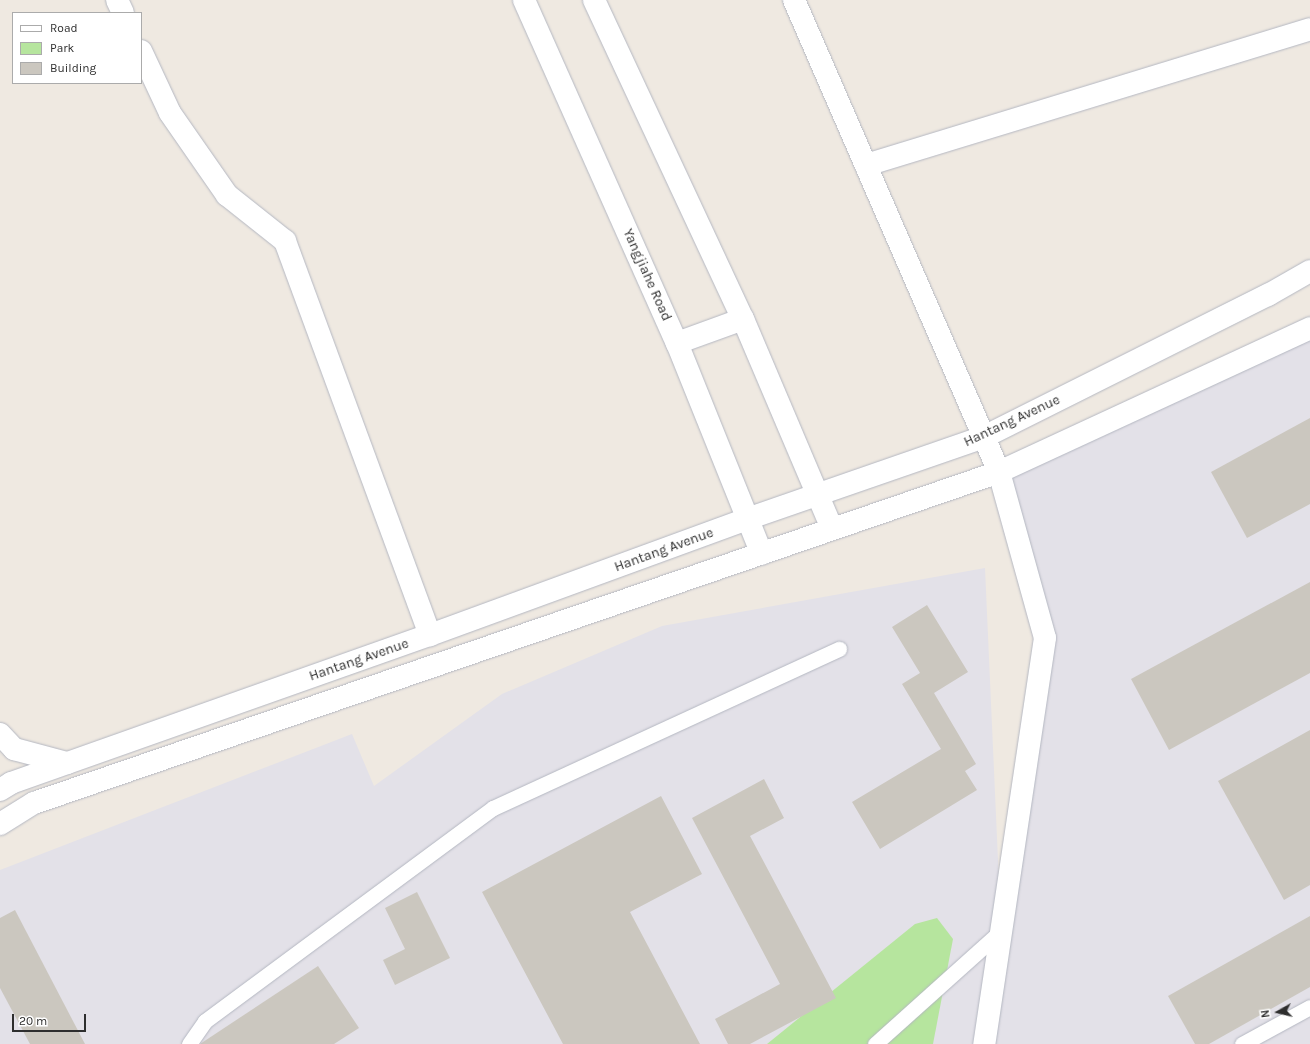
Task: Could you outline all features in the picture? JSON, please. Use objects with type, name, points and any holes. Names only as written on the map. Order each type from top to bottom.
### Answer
[{"type":"main road","points":[[117,0],[123,12]]},
{"type":"main road","name":"Yangjiahe Road","points":[[524,0],[677,343],[762,554]]},
{"type":"main road","points":[[594,0],[743,319],[816,495],[832,529]]},
{"type":"main road","points":[[794,0],[999,472],[1045,638],[984,1044]]},
{"type":"main road","points":[[866,165],[1310,28]]},
{"type":"main road","points":[[142,53],[170,113],[227,195],[285,241],[430,635]]},
{"type":"main road","name":"Hantang Avenue","points":[[0,790],[67,763],[430,635],[747,519],[984,437],[1268,295],[1310,271]]},
{"type":"main road","points":[[677,343],[743,319]]},
{"type":"main road","points":[[0,824],[34,803],[999,472],[1310,328]]},
{"type":"main road","points":[[0,734],[14,749],[67,763]]},
{"type":"lane","points":[[189,1044],[205,1021],[493,808],[839,649]]},
{"type":"lane","points":[[875,1044],[1001,931]]},
{"type":"lane","points":[[1242,1044],[1310,1007]]},
{"type":"shaded area","points":[[1310,329],[1310,1044],[0,1044],[0,870],[352,734],[374,786],[502,694],[662,626],[985,568],[1001,928],[1045,638],[1008,470]]},
{"type":"green space","points":[[937,918],[953,939],[933,1044],[767,1044],[915,924]]},
{"type":"building","points":[[1310,418],[1310,504],[1247,538],[1211,472]]},
{"type":"building","points":[[1310,582],[1310,673],[1169,750],[1131,679]]},
{"type":"building","points":[[927,605],[968,672],[934,693],[976,764],[965,771],[977,790],[880,849],[852,802],[941,749],[902,684],[920,673],[892,627]]},
{"type":"building","points":[[1310,730],[1310,885],[1284,900],[1218,781]]},
{"type":"building","points":[[764,779],[784,818],[750,836],[836,998],[750,1044],[728,1044],[715,1019],[780,984],[692,818]]},
{"type":"building","points":[[661,796],[702,874],[630,912],[700,1044],[563,1044],[482,892]]},
{"type":"building","points":[[417,892],[450,958],[395,985],[383,960],[405,949],[385,908]]},
{"type":"building","points":[[15,910],[85,1044],[30,1044],[0,988],[0,918]]},
{"type":"building","points":[[1310,916],[1310,987],[1209,1044],[1195,1044],[1168,996]]},
{"type":"building","points":[[318,966],[359,1028],[334,1044],[200,1044]]}]
